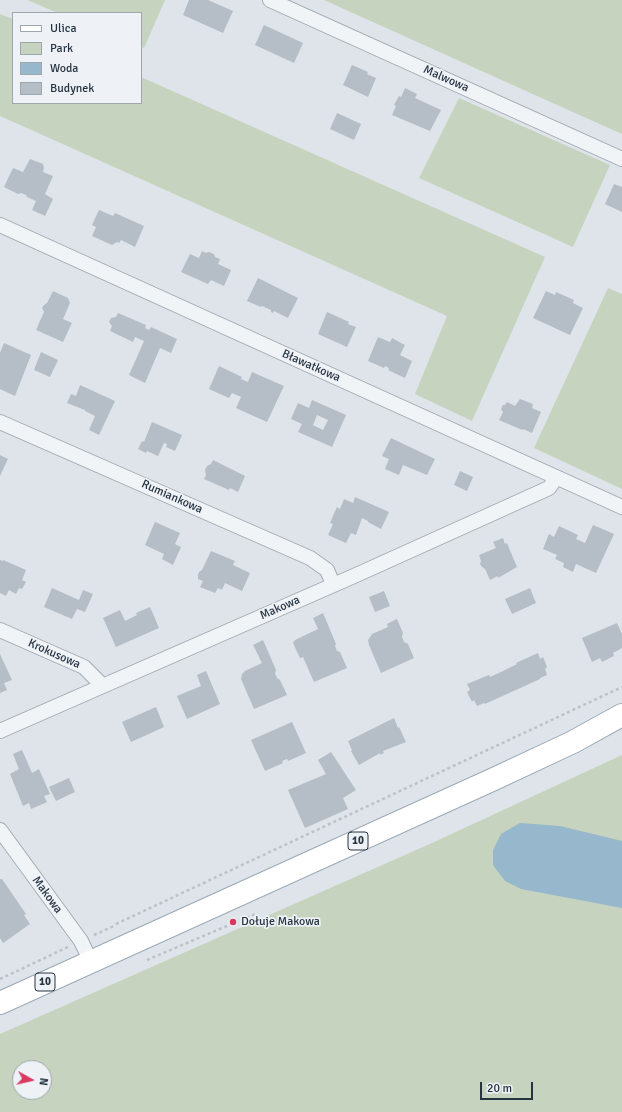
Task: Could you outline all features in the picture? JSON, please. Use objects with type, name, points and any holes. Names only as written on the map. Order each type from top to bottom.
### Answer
[{"type":"main road","name":"10","points":[[0,1003],[501,776],[573,742],[622,715]]},
{"type":"street","name":"Malwowa","points":[[270,0],[622,159]]},
{"type":"street","name":"Bławatkowa","points":[[0,225],[622,507]]},
{"type":"street","name":"Rumiankowa","points":[[0,422],[310,558],[327,570],[333,584]]},
{"type":"street","name":"Makowa","points":[[0,731],[549,488],[556,478]]},
{"type":"street","name":"Krokusowa","points":[[0,630],[84,667],[102,686]]},
{"type":"street","name":"Makowa","points":[[0,830],[81,941],[91,962]]},
{"type":"path","points":[[116,924],[622,687]]},
{"type":"green space","points":[[27,0],[165,0],[144,48],[142,47],[142,12],[56,12]]},
{"type":"green space","points":[[324,0],[622,0],[622,134],[566,109]]},
{"type":"green space","points":[[0,14],[12,19],[12,104],[142,104],[142,77],[545,257],[472,421],[415,394],[447,316],[0,116]]},
{"type":"green space","points":[[459,98],[610,165],[573,247],[419,178]]},
{"type":"green space","points":[[608,288],[622,294],[622,489],[534,448]]},
{"type":"green space","points":[[622,755],[622,1112],[0,1112],[0,1034],[432,843]]},
{"type":"water","points":[[520,823],[560,826],[622,841],[622,908],[521,889],[505,881],[493,865],[493,850],[501,834]]},
{"type":"building","points":[[189,0],[208,0],[233,11],[223,33],[183,15]]},
{"type":"building","points":[[264,25],[303,43],[294,63],[255,45]]},
{"type":"building","points":[[352,65],[368,72],[367,74],[376,78],[368,97],[343,85]]},
{"type":"building","points":[[405,88],[417,94],[415,98],[441,110],[430,131],[392,115],[396,106],[394,105],[399,96],[401,97]]},
{"type":"building","points":[[337,113],[361,124],[354,140],[330,129]]},
{"type":"building","points":[[30,159],[43,164],[43,172],[53,176],[45,194],[53,199],[45,216],[32,210],[36,201],[27,197],[26,195],[21,193],[18,194],[4,187],[13,168],[23,172]]},
{"type":"building","points":[[614,184],[622,187],[622,212],[605,204]]},
{"type":"building","points":[[99,210],[113,216],[115,213],[144,226],[135,247],[121,240],[119,243],[117,242],[112,245],[92,236],[96,227],[92,225]]},
{"type":"building","points":[[202,251],[214,254],[215,257],[220,259],[218,264],[231,270],[224,286],[211,280],[208,284],[181,272],[190,254],[199,258]]},
{"type":"building","points":[[258,278],[298,298],[288,318],[247,301]]},
{"type":"building","points":[[53,291],[68,298],[70,303],[63,319],[72,323],[63,342],[36,330],[44,312],[42,308],[47,303]]},
{"type":"building","points":[[546,291],[555,295],[556,292],[574,300],[573,303],[583,308],[570,335],[533,318]]},
{"type":"building","points":[[327,312],[349,322],[348,324],[356,327],[347,347],[318,334]]},
{"type":"building","points":[[118,313],[146,325],[145,328],[149,330],[151,327],[177,339],[171,353],[160,348],[145,383],[129,375],[144,341],[135,337],[133,342],[110,331],[112,326],[109,322],[111,318],[116,317]]},
{"type":"building","points":[[378,337],[390,342],[392,338],[405,345],[400,355],[412,361],[405,378],[388,370],[389,368],[385,366],[384,368],[368,361]]},
{"type":"building","points":[[4,343],[31,355],[15,396],[0,389],[0,353]]},
{"type":"building","points":[[41,352],[58,360],[50,377],[34,370]]},
{"type":"building","points":[[219,366],[242,377],[241,379],[248,382],[252,372],[284,386],[267,422],[236,408],[241,397],[232,393],[229,398],[209,389]]},
{"type":"building","points":[[80,385],[115,401],[99,435],[89,430],[95,416],[85,410],[67,403],[71,394],[76,396]]},
{"type":"building","points":[[520,399],[533,404],[532,408],[541,412],[532,433],[499,420],[503,412],[501,409],[503,405],[507,402],[515,406]]},
{"type":"building","points":[[312,400],[346,415],[332,447],[298,432],[302,424],[291,419],[298,403],[309,408]],"holes":[[[317,415],[328,420],[323,430],[313,425]]]},
{"type":"building","points":[[152,422],[182,435],[175,451],[166,447],[167,444],[164,443],[158,456],[138,449],[142,441],[144,442]]},
{"type":"building","points":[[391,438],[435,459],[427,475],[403,465],[399,475],[385,469],[389,459],[382,456]]},
{"type":"building","points":[[0,455],[8,459],[0,476]]},
{"type":"building","points":[[213,460],[245,476],[238,492],[230,488],[229,490],[204,479],[206,475],[205,470]]},
{"type":"building","points":[[460,471],[473,477],[467,491],[454,485]]},
{"type":"building","points":[[355,497],[389,512],[381,529],[362,518],[356,535],[351,533],[346,543],[328,535],[333,524],[330,523],[337,507],[340,509],[344,499],[353,503]]},
{"type":"building","points":[[155,522],[180,533],[175,544],[181,547],[173,565],[162,559],[164,554],[145,545]]},
{"type":"building","points":[[593,525],[614,534],[596,573],[576,564],[573,572],[563,567],[564,563],[555,559],[557,555],[543,549],[549,534],[554,537],[559,526],[578,535],[576,539],[585,543]]},
{"type":"building","points":[[503,538],[505,544],[507,543],[517,567],[498,578],[498,576],[490,580],[485,569],[480,564],[481,561],[479,555],[496,548],[493,542]]},
{"type":"building","points":[[211,551],[235,561],[233,565],[250,573],[242,591],[225,583],[222,590],[218,588],[215,593],[200,587],[203,581],[198,579],[198,575]]},
{"type":"building","points":[[0,560],[26,570],[22,580],[26,582],[22,589],[19,588],[16,594],[9,590],[6,596],[0,593]]},
{"type":"building","points":[[52,588],[79,600],[83,590],[93,594],[85,612],[77,609],[72,619],[44,607]]},
{"type":"building","points":[[530,588],[536,603],[512,614],[505,599]]},
{"type":"building","points":[[384,591],[390,606],[375,612],[369,597]]},
{"type":"building","points":[[150,607],[159,628],[116,647],[103,618],[120,610],[125,621],[137,615],[136,613]]},
{"type":"building","points":[[323,613],[336,644],[335,646],[337,651],[340,652],[347,668],[314,682],[303,657],[300,658],[293,643],[295,640],[318,629],[313,618]]},
{"type":"building","points":[[397,619],[403,633],[402,637],[404,642],[408,644],[414,658],[381,673],[368,640],[372,634],[388,627],[387,624]]},
{"type":"building","points":[[617,623],[622,634],[622,648],[613,653],[614,656],[602,662],[600,658],[592,662],[582,638]]},
{"type":"building","points":[[263,640],[276,670],[275,673],[277,678],[280,680],[287,695],[254,709],[241,679],[242,674],[245,671],[262,663],[253,645]]},
{"type":"building","points":[[538,653],[540,659],[543,657],[547,667],[545,669],[547,675],[485,704],[484,703],[477,706],[474,700],[472,702],[467,692],[470,690],[467,684],[489,675],[490,677]]},
{"type":"building","points":[[0,654],[12,680],[4,683],[7,690],[0,693]]},
{"type":"building","points":[[206,671],[220,704],[187,719],[177,696],[201,686],[197,675]]},
{"type":"building","points":[[156,707],[164,727],[131,742],[122,722]]},
{"type":"building","points":[[394,718],[406,742],[383,751],[384,753],[380,755],[380,753],[359,765],[351,751],[352,750],[348,741]]},
{"type":"building","points":[[292,722],[306,753],[288,761],[287,759],[282,761],[283,763],[265,771],[251,740]]},
{"type":"building","points":[[22,750],[32,773],[39,769],[50,794],[44,796],[47,802],[31,809],[29,803],[23,806],[10,774],[19,769],[13,754]]},
{"type":"building","points":[[331,752],[356,790],[343,798],[348,809],[305,828],[288,790],[326,774],[318,760]]},
{"type":"building","points":[[69,778],[75,792],[56,801],[49,787]]},
{"type":"building","points":[[0,879],[2,879],[26,914],[24,915],[30,924],[3,943],[0,938]]},
{"type":"place","name":"Dołuje Makowa","points":[[233,922]]}]
